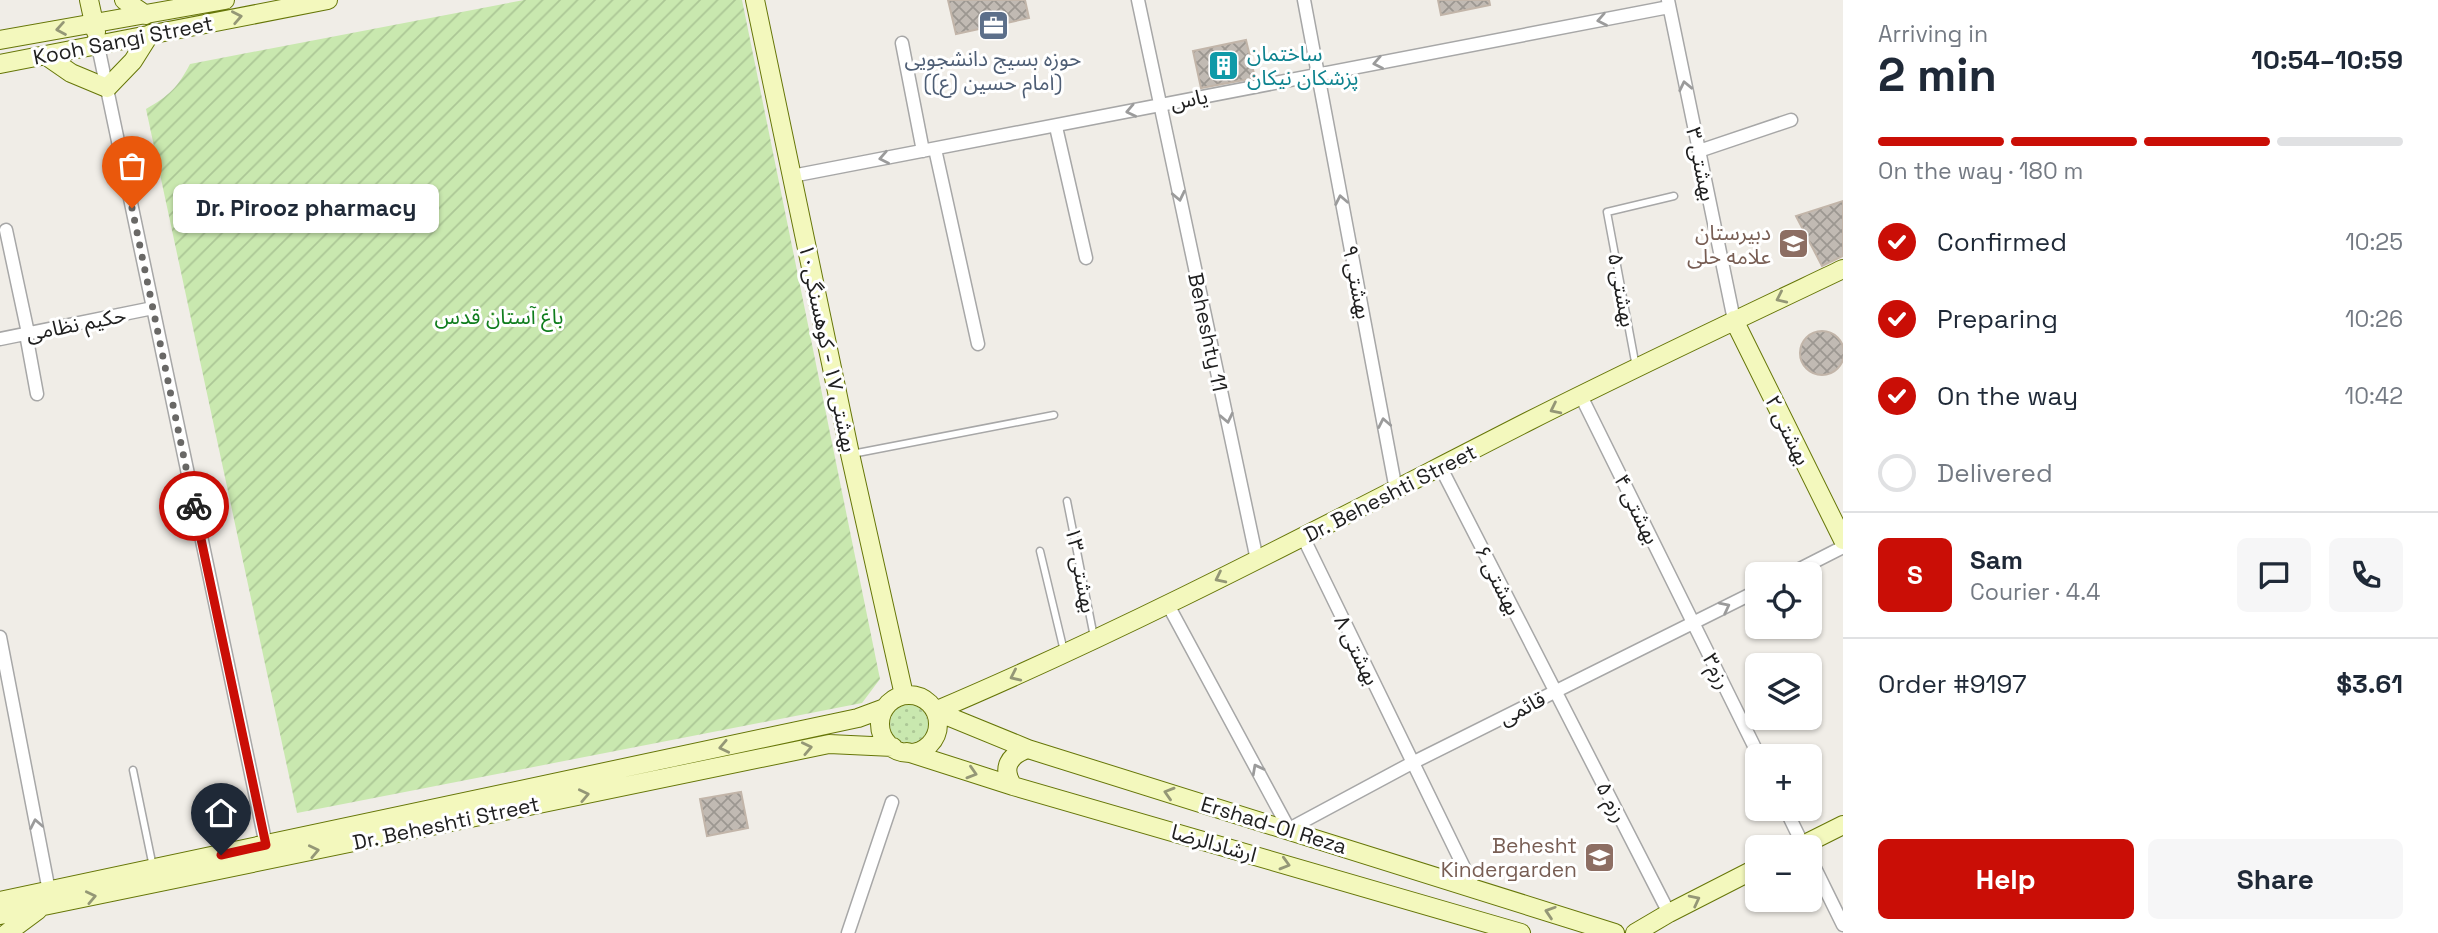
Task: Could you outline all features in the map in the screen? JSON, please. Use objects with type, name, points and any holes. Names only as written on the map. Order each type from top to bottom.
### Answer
[{"type":"street","points":[[89,0],[267,852]]},
{"type":"street","points":[[124,0],[146,15]]},
{"type":"street","name":"Kooh Sangi Street","points":[[0,40],[225,0]]},
{"type":"street","name":"Kooh Sangi Street","points":[[0,64],[328,0]]},
{"type":"street","name":"بهشتی ۱۷ - کوهسنگی۱۰","points":[[755,0],[850,454],[904,695]]},
{"type":"street","name":"Beheshty 11","points":[[1138,0],[1257,560]]},
{"type":"street","name":"بهشتی ۹","points":[[1304,0],[1396,491]]},
{"type":"street","name":"یاس","points":[[792,176],[1056,127],[1668,3]]},
{"type":"street","name":"بهشتی ۳","points":[[1668,3],[1734,320]]},
{"type":"street","points":[[107,88],[133,61],[150,34]]},
{"type":"street","points":[[902,43],[978,344]]},
{"type":"street","points":[[45,55],[71,73],[107,88]]},
{"type":"street","points":[[1699,151],[1791,121]]},
{"type":"street","points":[[1056,127],[1086,258]]},
{"type":"street","points":[[6,230],[37,394]]},
{"type":"street","name":"Dr. Beheshti Street","points":[[935,711],[1095,639],[1734,320],[1843,270]]},
{"type":"street","name":"حکیم نظامی","points":[[0,339],[153,309]]},
{"type":"street","name":"بهشتی ۲","points":[[1734,320],[1843,540]]},
{"type":"street","name":"بهشتی ۴","points":[[1581,396],[1693,623]]},
{"type":"street","name":"بهشتی ۶","points":[[1441,468],[1555,691]]},
{"type":"street","name":"بهشتی ۸","points":[[1303,537],[1474,888]]},
{"type":"street","points":[[1814,562],[1843,547]]},
{"type":"street","name":"قائمی","points":[[1289,830],[1412,763],[1745,597]]},
{"type":"street","points":[[1167,603],[1289,830]]},
{"type":"street","name":"رزم۳","points":[[1693,623],[1753,744]]},
{"type":"street","points":[[0,637],[47,899],[7,933]]},
{"type":"street","name":"رزم ۵","points":[[1555,691],[1669,912]]},
{"type":"street","points":[[904,695],[918,696],[935,711],[938,726],[933,740],[922,750],[900,750],[887,742],[881,729],[885,708],[890,702],[904,695]]},
{"type":"street","name":"Dr. Beheshti Street","points":[[0,901],[47,899],[267,852],[858,718],[885,708]]},
{"type":"street","name":"Ershad-Ol Reza","points":[[935,711],[1028,749],[1615,933]]},
{"type":"street","name":"Dr. Beheshti Street","points":[[0,915],[153,869],[267,852],[829,744],[900,750]]},
{"type":"street","points":[[1013,786],[1007,777],[1006,767],[1018,752],[1028,749]]},
{"type":"street","name":"ارشادالرضا","points":[[900,750],[1013,786],[1521,933]]},
{"type":"street","points":[[848,933],[892,802]]},
{"type":"street","points":[[1822,838],[1843,825]]},
{"type":"street","points":[[1635,933],[1669,912],[1745,874]]},
{"type":"street","points":[[1822,884],[1843,925]]},
{"type":"lane","name":"بهشتی ۵","points":[[1636,369],[1607,212],[1674,196]]},
{"type":"lane","points":[[850,454],[1055,415]]},
{"type":"lane","name":"بهشتی ۱۳","points":[[1067,501],[1095,639]]},
{"type":"lane","points":[[1040,551],[1065,653]]},
{"type":"lane","points":[[133,770],[153,869]]},
{"type":"green space","name":"باغ آستان قدس","points":[[524,0],[742,0],[880,679],[862,703],[297,813],[146,109],[172,90],[190,64]]},
{"type":"green space","points":[[909,705],[922,711],[928,724],[922,737],[909,743],[896,737],[890,724],[896,711]]},
{"type":"building","points":[[948,0],[1025,0],[1029,18],[956,34]]},
{"type":"building","points":[[1438,0],[1489,0],[1490,5],[1441,15]]},
{"type":"building","name":"ساختمان پزشکان نیکان","points":[[1246,40],[1255,78],[1201,88],[1193,51]]},
{"type":"building","points":[[1843,201],[1843,256],[1822,266],[1796,216]]},
{"type":"building","points":[[1822,331],[1838,337],[1843,357],[1838,369],[1822,375],[1806,369],[1800,353],[1806,337]]},
{"type":"building","points":[[741,792],[748,828],[707,836],[700,799]]},
{"type":"way so far","points":[[132,208],[194,506]]},
{"type":"place","name":"حوزه بسیج دانشجویی (امام حسین (ع))","points":[[993,26]]},
{"type":"place","name":"ساختمان پزشکان نیکان","points":[[1224,65]]},
{"type":"place","name":"Dr. Pirooz pharmacy","points":[[132,208]]},
{"type":"place","name":"دبیرستان علامه حلی","points":[[1794,244]]},
{"type":"place","name":"Behesht Kindergarden","points":[[1600,857]]},
{"type":"route","points":[[194,506],[266,845],[221,855]]}]
